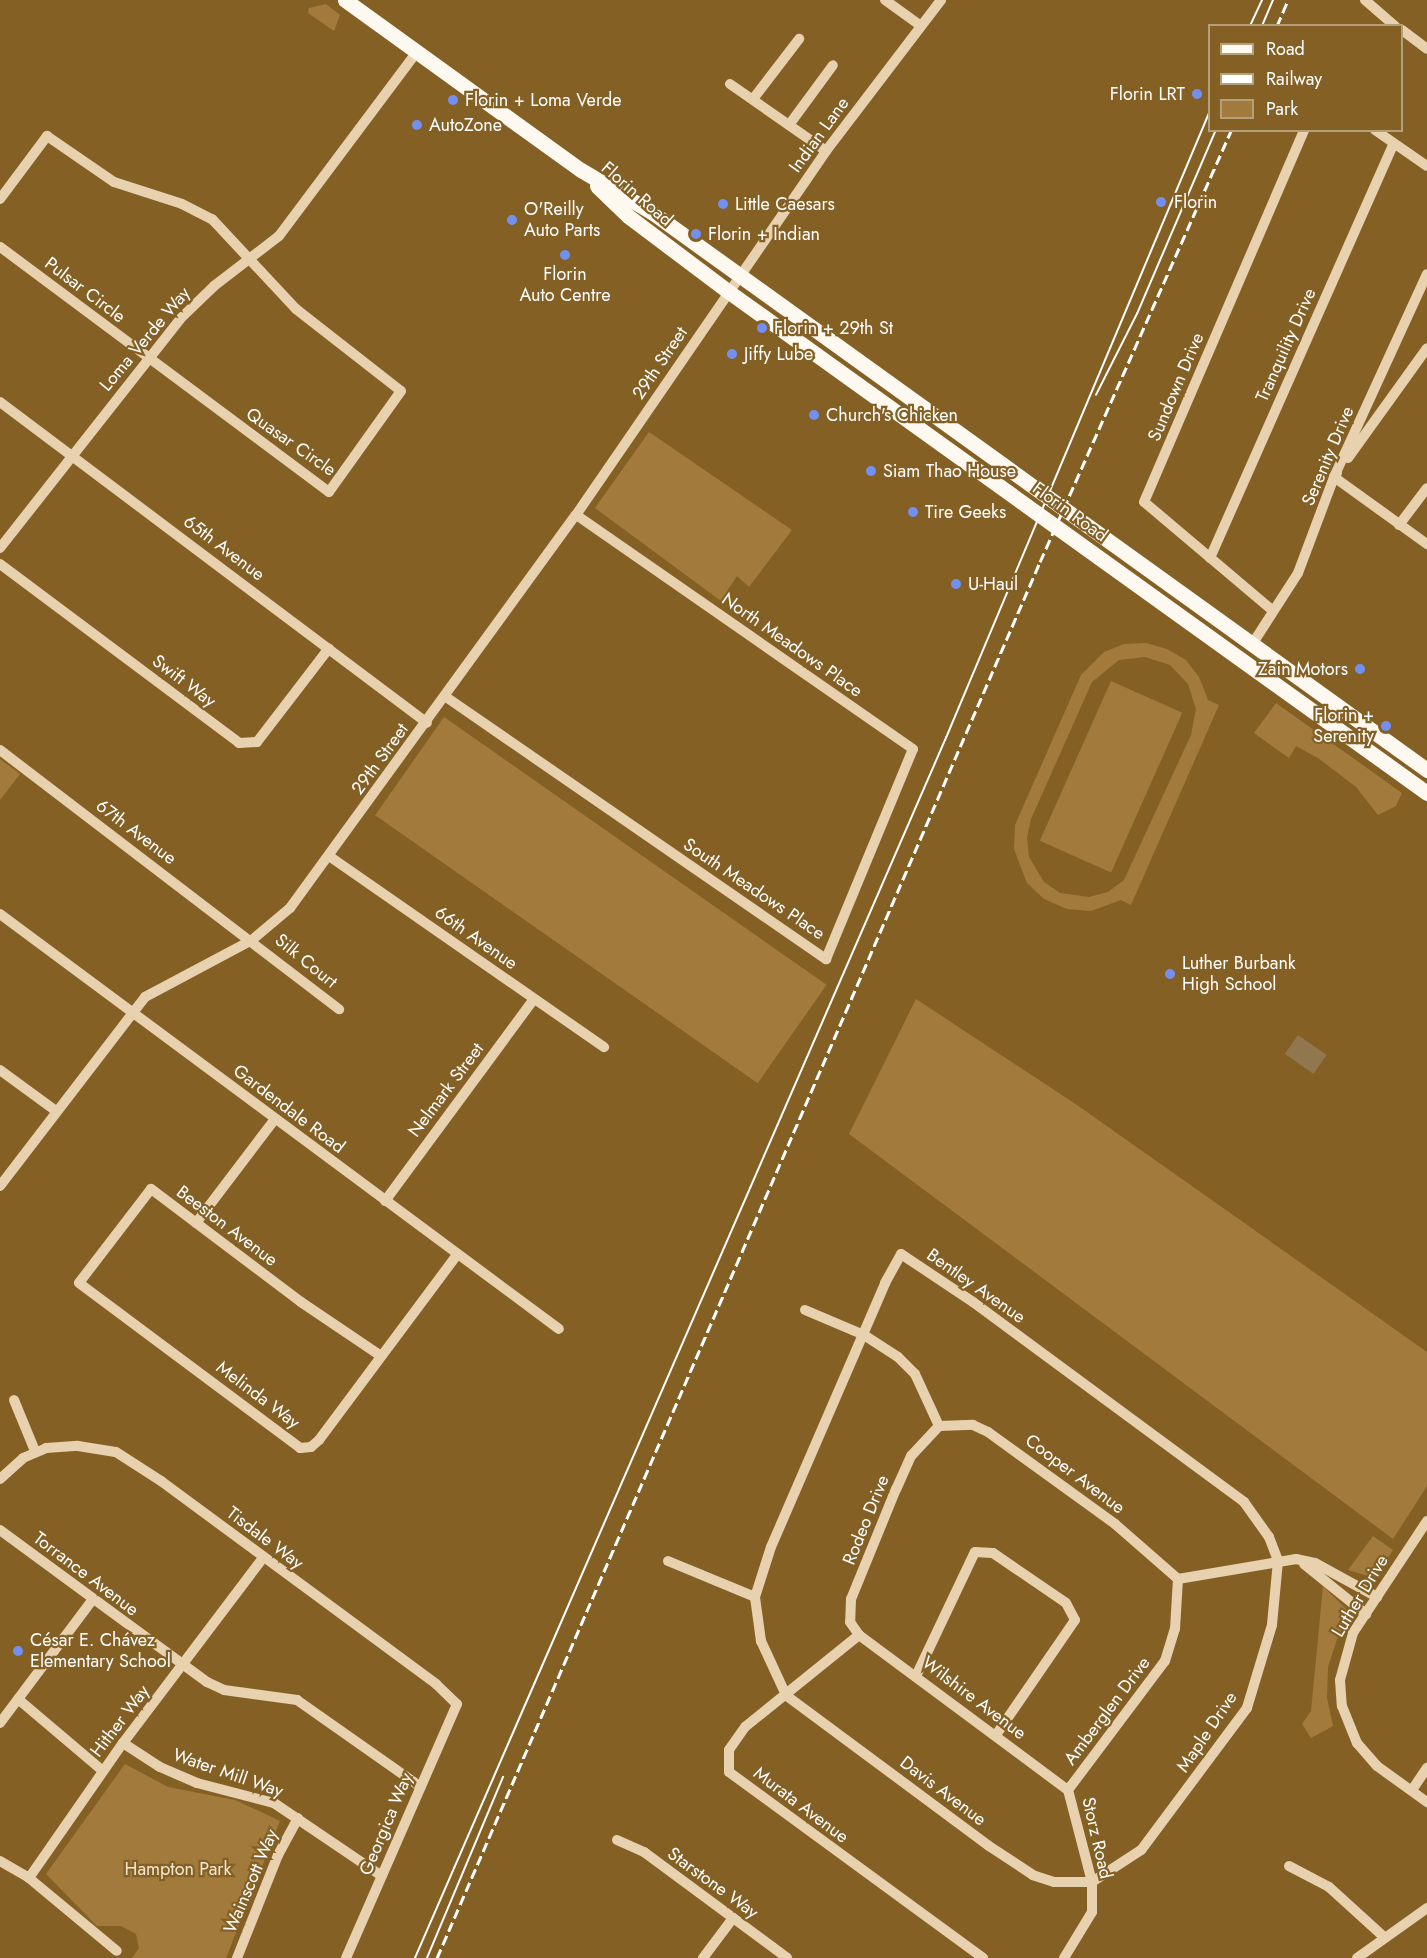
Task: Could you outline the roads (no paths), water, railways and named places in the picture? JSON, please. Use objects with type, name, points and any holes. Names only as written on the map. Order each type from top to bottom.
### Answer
[{"type":"main road","name":"Florin Road","points":[[345,0],[581,170],[645,208],[1251,646],[1427,770]]},
{"type":"main road","name":"Florin Road","points":[[581,170],[628,216],[729,292],[1224,647],[1424,786]]},
{"type":"main road","points":[[1224,647],[1251,646]]},
{"type":"street","points":[[885,0],[921,26]]},
{"type":"street","name":"Indian Lane","points":[[729,292],[826,151],[941,0]]},
{"type":"street","points":[[1364,1],[1393,24]]},
{"type":"street","points":[[1403,31],[1427,49]]},
{"type":"street","points":[[753,99],[800,39]]},
{"type":"street","name":"Loma Verde Way","points":[[0,548],[71,453],[198,300],[252,261],[279,236],[416,53]]},
{"type":"street","points":[[789,125],[833,65]]},
{"type":"street","points":[[730,84],[826,151]]},
{"type":"street","name":"Sundown Drive","points":[[1272,610],[1144,502],[1303,132]]},
{"type":"street","points":[[1377,132],[1393,145],[1427,166]]},
{"type":"street","points":[[0,199],[46,136],[114,182],[197,210],[226,231],[252,261]]},
{"type":"street","name":"Tranquility Drive","points":[[1210,558],[1393,145]]},
{"type":"street","name":"Pulsar Circle","points":[[0,247],[150,358]]},
{"type":"street","name":"Quasar Circle","points":[[150,358],[329,492],[401,391],[318,328],[252,261]]},
{"type":"street","name":"Serenity Drive","points":[[1251,646],[1272,610],[1298,573],[1334,477],[1427,274]]},
{"type":"street","name":"29th Street","points":[[0,1186],[130,1011],[161,985],[252,939],[282,918],[446,697],[576,515],[729,292]]},
{"type":"street","points":[[1427,348],[1334,477],[1427,544]]},
{"type":"street","name":"65th Avenue","points":[[0,402],[71,453],[427,723]]},
{"type":"street","points":[[1399,525],[1427,488]]},
{"type":"street","name":"North Meadows Place","points":[[576,515],[913,748],[878,835]]},
{"type":"street","name":"Swift Way","points":[[0,564],[239,743],[257,742],[330,648]]},
{"type":"street","name":"South Meadows Place","points":[[446,697],[826,959],[878,835]]},
{"type":"street","name":"67th Avenue","points":[[0,750],[252,939]]},
{"type":"street","name":"66th Avenue","points":[[329,856],[604,1047]]},
{"type":"street","name":"Gardendale Road","points":[[0,914],[559,1329]]},
{"type":"street","name":"Silk Court","points":[[252,939],[339,1009]]},
{"type":"street","name":"Nelmark Street","points":[[385,1201],[534,999]]},
{"type":"street","points":[[0,1070],[56,1111]]},
{"type":"street","points":[[196,1223],[275,1119]]},
{"type":"street","name":"Beeston Avenue","points":[[79,1283],[151,1189],[381,1356]]},
{"type":"street","name":"Bentley Avenue","points":[[786,1695],[761,1641],[755,1598],[771,1547],[902,1254],[1244,1502],[1269,1537],[1278,1562]]},
{"type":"street","name":"Melinda Way","points":[[79,1283],[300,1448],[311,1447],[320,1440],[457,1255]]},
{"type":"street","points":[[805,1310],[864,1335],[915,1374],[939,1426]]},
{"type":"street","points":[[15,1400],[35,1451]]},
{"type":"street","name":"Cooper Avenue","points":[[939,1426],[972,1425],[988,1432],[1115,1524],[1178,1579]]},
{"type":"street","name":"Rodeo Drive","points":[[859,1635],[850,1622],[851,1599],[911,1456],[939,1426]]},
{"type":"street","name":"Tisdale Way","points":[[0,1479],[17,1462],[35,1451],[60,1445],[116,1452],[436,1684],[457,1704]]},
{"type":"street","name":"Luther Drive","points":[[1427,1521],[1348,1643],[1342,1665],[1344,1713],[1366,1755],[1427,1802]]},
{"type":"street","name":"Torrance Avenue","points":[[0,1530],[182,1665],[224,1690],[297,1700],[421,1787]]},
{"type":"street","points":[[916,1676],[975,1552],[993,1553],[1066,1603],[1075,1620],[996,1735]]},
{"type":"street","name":"Hither Way","points":[[29,1878],[102,1771],[263,1558]]},
{"type":"street","points":[[1296,1559],[1366,1614]]},
{"type":"street","points":[[1178,1579],[1296,1559],[1315,1563],[1377,1597]]},
{"type":"street","points":[[668,1561],[755,1598]]},
{"type":"street","name":"Maple Drive","points":[[1092,1882],[1141,1850],[1247,1708],[1272,1624],[1278,1562]]},
{"type":"street","name":"Amberglen Drive","points":[[1068,1790],[1165,1661],[1175,1629],[1178,1579]]},
{"type":"street","points":[[0,1722],[93,1599]]},
{"type":"street","name":"Wilshire Avenue","points":[[859,1635],[1068,1790]]},
{"type":"street","name":"Murata Avenue","points":[[859,1635],[745,1727],[729,1750],[729,1772],[983,1958]]},
{"type":"street","name":"Davis Avenue","points":[[786,1695],[1033,1875],[1054,1882],[1092,1882]]},
{"type":"street","points":[[18,1699],[102,1771]]},
{"type":"street","name":"Georgica Way","points":[[346,1958],[457,1704]]},
{"type":"street","name":"Water Mill Way","points":[[123,1743],[179,1775],[274,1803],[382,1876]]},
{"type":"street","points":[[1412,1790],[1427,1768]]},
{"type":"street","name":"Storz Road","points":[[1064,1958],[1092,1912],[1092,1882],[1068,1790]]},
{"type":"street","name":"Wainscott Way","points":[[237,1958],[278,1855],[298,1818]]},
{"type":"street","name":"Starstone Way","points":[[617,1840],[644,1852],[787,1958]]},
{"type":"street","points":[[0,1862],[29,1878],[117,1951]]},
{"type":"street","points":[[1289,1866],[1329,1887],[1384,1937]]},
{"type":"street","points":[[1357,1958],[1427,1908]]},
{"type":"street","points":[[703,1958],[733,1918]]},
{"type":"tram line","points":[[1251,24],[1262,0]]},
{"type":"tram line","points":[[1263,24],[1273,0]]},
{"type":"tram line","points":[[415,1958],[946,738],[1208,116]]},
{"type":"tram line","points":[[1096,395],[1137,314],[1215,132]]},
{"type":"tram line","points":[[427,1958],[503,1777]]},
{"type":"railway","points":[[1278,24],[1288,0]]},
{"type":"railway","points":[[437,1958],[1040,562],[1230,132]]},
{"type":"place","name":"Florin LRT","points":[[1197,94]]},
{"type":"place","name":"Florin + Loma Verde","points":[[453,100]]},
{"type":"place","name":"AutoZone","points":[[417,125]]},
{"type":"place","name":"Florin","points":[[1161,202]]},
{"type":"place","name":"Little Caesars","points":[[723,204]]},
{"type":"place","name":"O'Reilly Auto Parts","points":[[512,220]]},
{"type":"place","name":"Florin + Indian","points":[[696,234]]},
{"type":"place","name":"Florin Auto Centre","points":[[565,255]]},
{"type":"place","name":"Florin + 29th St","points":[[762,328]]},
{"type":"place","name":"Jiffy Lube","points":[[732,354]]},
{"type":"place","name":"Church's Chicken","points":[[814,415]]},
{"type":"place","name":"Siam Thao House","points":[[871,471]]},
{"type":"place","name":"Tire Geeks","points":[[913,512]]},
{"type":"place","name":"U-Haul","points":[[956,584]]},
{"type":"place","name":"Zain Motors","points":[[1360,669]]},
{"type":"place","name":"Florin + Serenity","points":[[1386,726]]},
{"type":"place","name":"Luther Burbank High School","points":[[1170,974]]},
{"type":"place","name":"César E. Chávez Elementary School","points":[[18,1651]]},
{"type":"park label","name":"Hampton Park","points":[[178,1869]]}]
